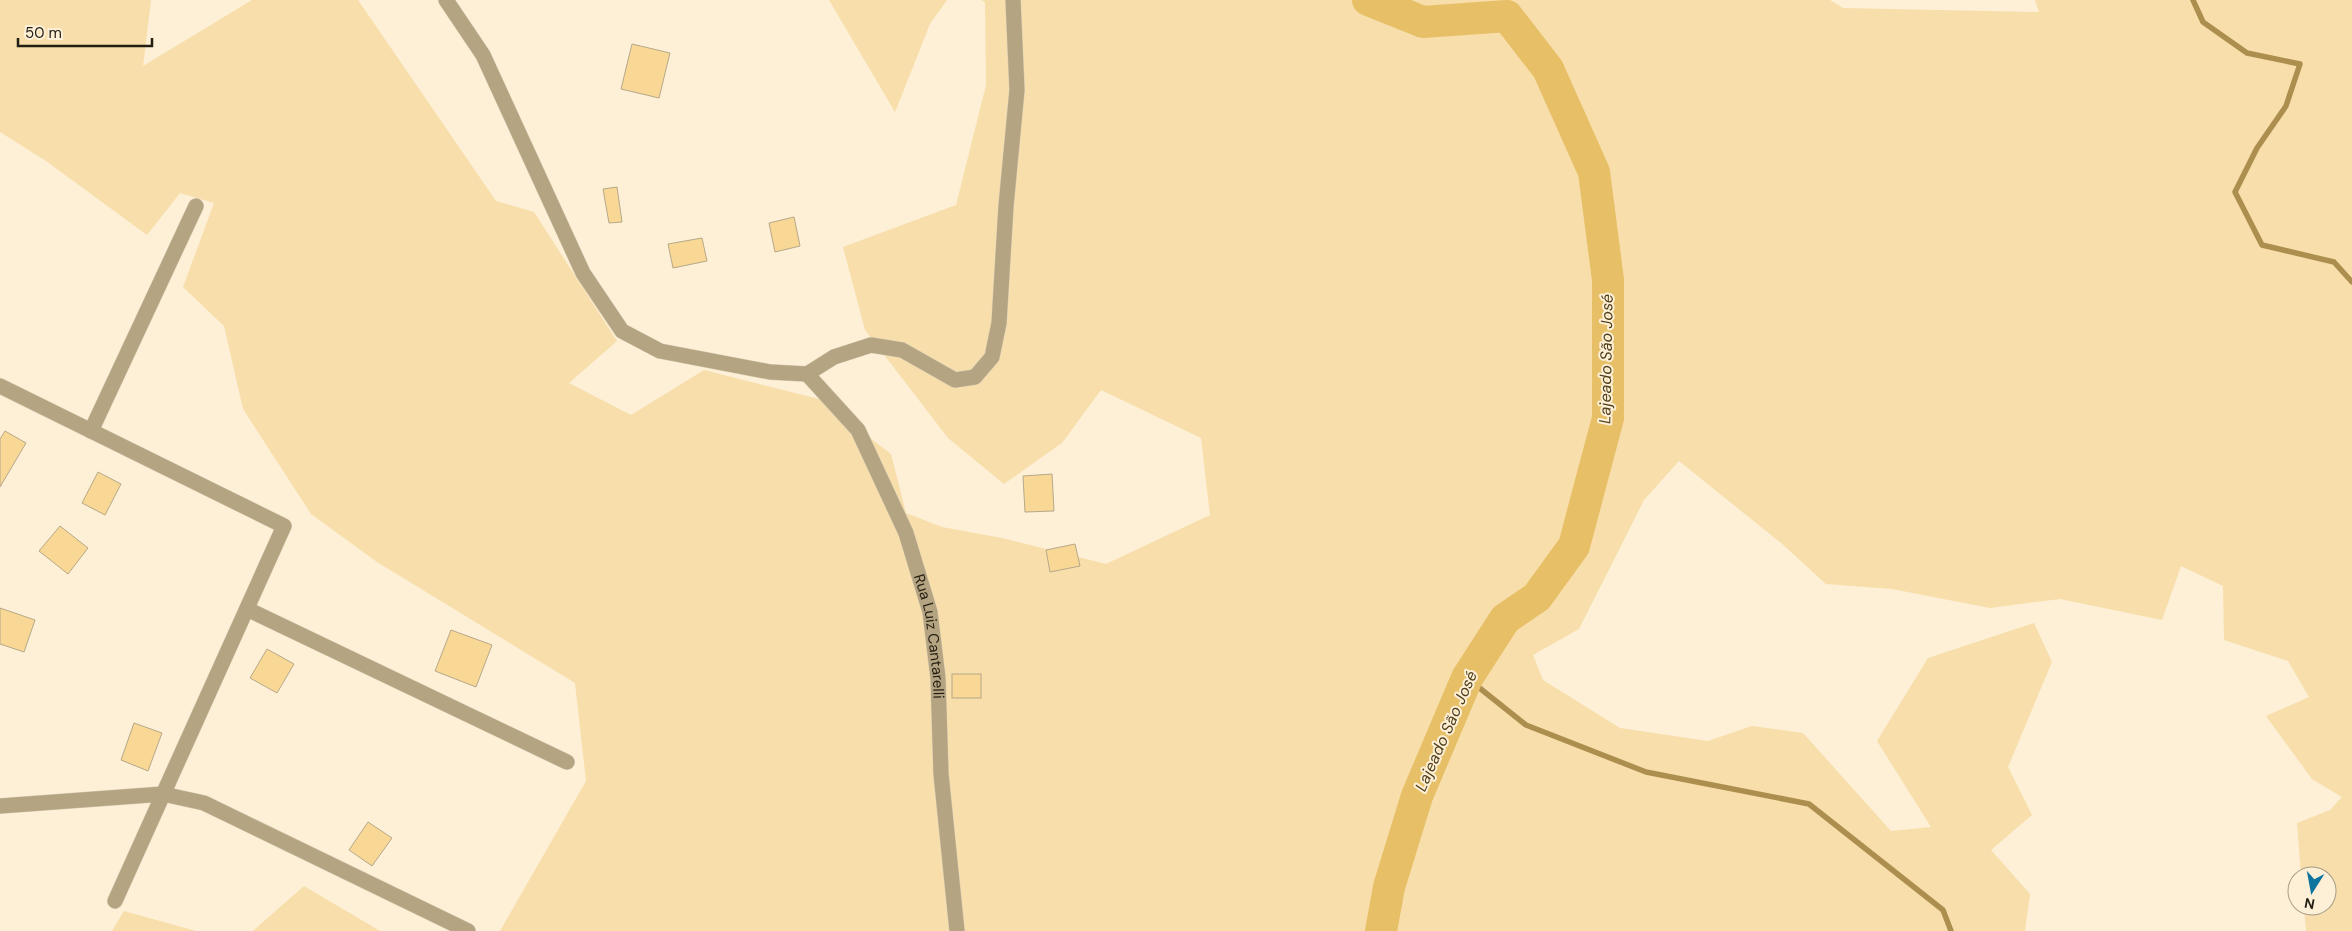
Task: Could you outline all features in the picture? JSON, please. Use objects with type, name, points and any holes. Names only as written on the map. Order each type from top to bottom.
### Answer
[{"type":"street","points":[[446,0],[484,55],[583,273],[622,331],[660,350],[770,372],[807,374],[834,357],[871,345],[902,350],[955,380],[975,377],[992,357],[999,323],[1006,206],[1017,90],[1013,0]]},
{"type":"street","points":[[91,431],[196,206]]},
{"type":"street","name":"Rua Luiz Cantarelli","points":[[807,374],[858,430],[906,533],[930,612],[938,678],[941,774],[957,931]]},
{"type":"street","points":[[0,386],[284,526],[114,901]]},
{"type":"street","points":[[247,609],[567,762]]},
{"type":"street","points":[[0,806],[163,794],[204,803],[468,931]]},
{"type":"shaded area","points":[[0,0],[151,0],[143,66],[252,0],[358,0],[496,201],[534,212],[617,341],[569,383],[631,415],[704,370],[819,399],[891,454],[906,513],[942,527],[1002,538],[1106,564],[1210,515],[1201,438],[1101,390],[1062,443],[1004,484],[948,438],[865,330],[843,247],[956,205],[986,85],[985,3],[982,0],[1830,0],[1843,8],[2039,12],[2035,0],[2352,0],[2352,931],[2306,931],[2305,916],[2337,916],[2337,866],[2300,866],[2297,823],[2330,810],[2342,797],[2312,779],[2266,716],[2309,697],[2288,661],[2224,640],[2223,586],[2181,566],[2162,620],[2060,599],[1990,608],[1892,589],[1826,584],[1781,543],[1679,461],[1644,500],[1579,629],[1533,655],[1543,680],[1620,728],[1708,741],[1752,726],[1803,733],[1891,831],[1931,827],[1877,741],[1928,658],[2034,623],[2052,662],[2008,767],[2032,815],[1991,850],[2030,894],[2025,931],[500,931],[586,781],[575,683],[377,562],[311,514],[243,409],[224,326],[183,287],[214,203],[180,193],[147,235],[46,161],[0,132]]},
{"type":"shaded area","points":[[829,0],[947,0],[930,24],[895,112]]},
{"type":"shaded area","points":[[304,886],[380,931],[253,931]]},
{"type":"shaded area","points":[[124,911],[196,931],[112,931]]},
{"type":"building","points":[[632,44],[670,53],[659,98],[621,89]]},
{"type":"building","points":[[617,187],[622,222],[609,223],[603,189]]},
{"type":"building","points":[[794,217],[800,246],[775,252],[769,223]]},
{"type":"building","points":[[702,238],[707,261],[673,268],[668,244]]},
{"type":"building","points":[[5,431],[26,443],[0,487],[0,439]]},
{"type":"building","points":[[98,472],[121,484],[105,515],[82,503]]},
{"type":"building","points":[[1052,474],[1054,511],[1025,512],[1023,476]]},
{"type":"building","points":[[60,526],[88,548],[68,574],[39,551]]},
{"type":"building","points":[[1075,544],[1080,566],[1050,572],[1046,550]]},
{"type":"building","points":[[0,608],[35,620],[24,652],[0,644]]},
{"type":"building","points":[[451,630],[492,645],[476,687],[435,671]]},
{"type":"building","points":[[267,649],[294,664],[277,693],[250,678]]},
{"type":"building","points":[[952,674],[981,674],[981,698],[952,698]]},
{"type":"building","points":[[134,723],[162,733],[148,771],[121,760]]},
{"type":"building","points":[[368,822],[392,838],[372,866],[349,850]]},
{"type":"waterway","name":"Lajeado São José","points":[[1368,0],[1423,22],[1507,16],[1548,69],[1594,172],[1608,280],[1608,418],[1574,546],[1537,597],[1505,619],[1467,678],[1417,796],[1389,887],[1381,931]]},
{"type":"waterway","points":[[2193,0],[2203,22],[2247,53],[2300,64],[2286,106],[2257,148],[2235,192],[2262,245],[2334,262],[2352,282]]},
{"type":"waterway","points":[[1467,678],[1526,725],[1646,772],[1809,804],[1943,910],[1951,931]]}]
